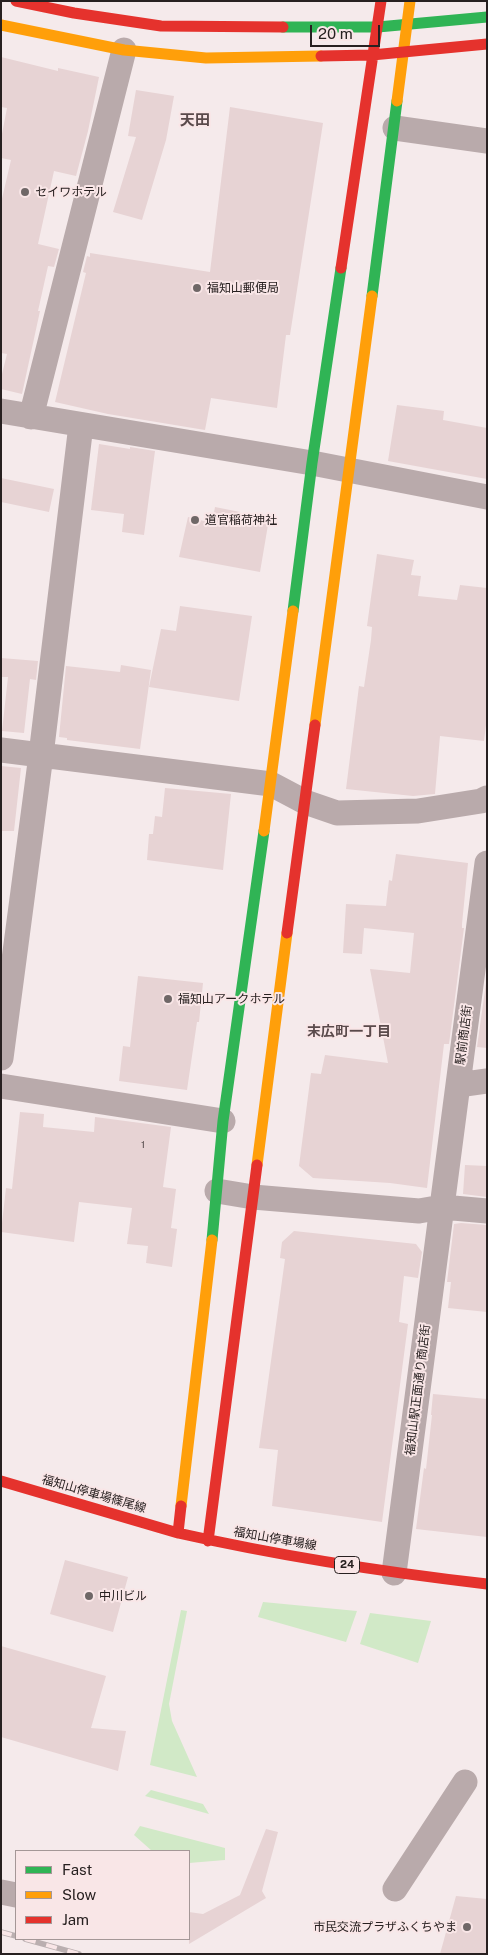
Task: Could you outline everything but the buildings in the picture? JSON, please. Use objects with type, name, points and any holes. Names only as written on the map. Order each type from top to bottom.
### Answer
[{"type":"street","points":[[16,1],[74,13],[161,26],[378,27],[487,17]]},
{"type":"street","points":[[178,1533],[218,1191],[223,1121],[271,784],[312,463],[381,1]]},
{"type":"street","points":[[208,1541],[348,470],[405,52],[410,1]]},
{"type":"street","points":[[1,25],[124,50],[206,58],[372,55],[487,44]]},
{"type":"street","points":[[31,417],[124,50]]},
{"type":"street","points":[[395,128],[487,141]]},
{"type":"street","points":[[1,411],[312,463],[487,497]]},
{"type":"street","points":[[1,1058],[41,755],[81,425]]},
{"type":"street","points":[[1,750],[271,784],[305,802],[337,813],[409,812],[481,801],[487,798]]},
{"type":"street","name":"駅前商店街","points":[[442,1207],[487,863]]},
{"type":"street","points":[[458,1085],[487,1081]]},
{"type":"street","points":[[1,1086],[223,1121]]},
{"type":"street","points":[[218,1191],[253,1197],[419,1211],[442,1207],[487,1211]]},
{"type":"street","name":"福知山駅正面通り商店街","points":[[394,1573],[442,1207]]},
{"type":"street","name":"福知山停車場篠尾線","points":[[1,1481],[178,1533]]},
{"type":"street","name":"福知山停車場線","points":[[178,1533],[208,1541],[394,1573],[487,1584]]},
{"type":"street","points":[[394,1889],[471,1779]]},
{"type":"street","points":[[1,1892],[15,1895]]},
{"type":"green space","points":[[263,1602],[357,1611],[346,1642],[258,1617]]},
{"type":"green space","points":[[181,1610],[187,1611],[169,1704],[172,1721],[197,1777],[150,1765]]},
{"type":"green space","points":[[370,1613],[431,1621],[418,1663],[360,1644]]},
{"type":"green space","points":[[151,1790],[203,1804],[209,1814],[145,1796]]},
{"type":"green space","points":[[140,1826],[225,1848],[225,1860],[190,1863],[190,1850],[151,1850],[134,1835]]},
{"type":"railway","points":[[1,1932],[15,1936]]},
{"type":"railway","points":[[29,1940],[79,1954]]},
{"type":"traffic: fast","points":[[283,27],[378,27],[487,17]]},
{"type":"traffic: fast","points":[[372,296],[397,101]]},
{"type":"traffic: fast","points":[[293,611],[312,463],[341,268]]},
{"type":"traffic: fast","points":[[212,1240],[223,1121],[264,831]]},
{"type":"traffic: slow","points":[[397,101],[410,1]]},
{"type":"traffic: slow","points":[[1,25],[124,50],[206,58],[321,56]]},
{"type":"traffic: slow","points":[[315,725],[372,296]]},
{"type":"traffic: slow","points":[[264,831],[293,611]]},
{"type":"traffic: slow","points":[[257,1165],[287,933]]},
{"type":"traffic: slow","points":[[181,1506],[212,1240]]},
{"type":"traffic: jam","points":[[16,1],[74,13],[161,26],[283,27]]},
{"type":"traffic: jam","points":[[341,268],[381,1]]},
{"type":"traffic: jam","points":[[321,56],[372,55],[487,44]]},
{"type":"traffic: jam","points":[[287,933],[315,725]]},
{"type":"traffic: jam","points":[[208,1541],[257,1165]]},
{"type":"traffic: jam","points":[[1,1481],[178,1533],[181,1506]]},
{"type":"traffic: jam","points":[[178,1533],[332,1563],[487,1584]]},
{"type":"place","name":"セイワホテル","points":[[25,192]]},
{"type":"place","name":"福知山郵便局","points":[[197,288]]},
{"type":"place","name":"道官稲荷神社","points":[[195,520]]},
{"type":"place","name":"福知山アークホテル","points":[[168,999]]},
{"type":"place","name":"中川ビル","points":[[89,1596]]},
{"type":"place","name":"市民交流プラザふくちやま","points":[[467,1927]]},
{"type":"district","name":"天田","points":[[195,120]]},
{"type":"district","name":"末広町一丁目","points":[[349,1032]]}]
